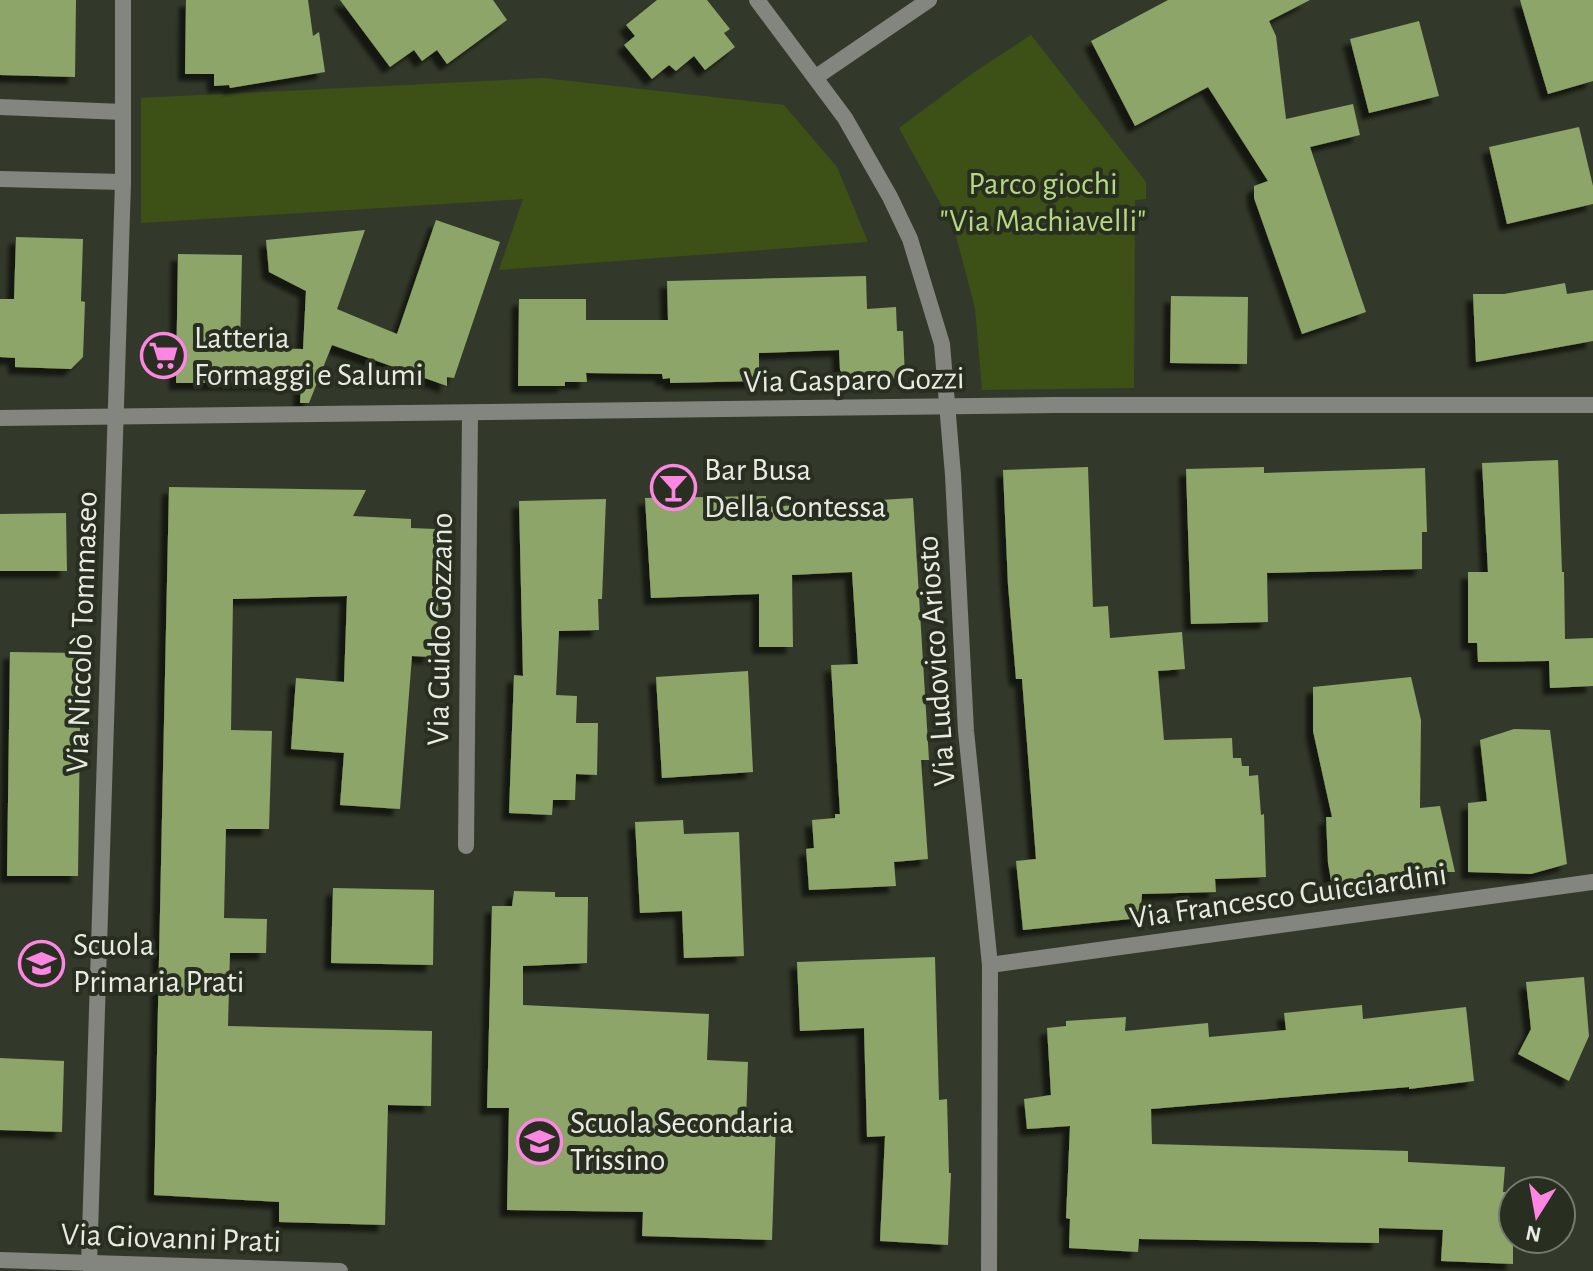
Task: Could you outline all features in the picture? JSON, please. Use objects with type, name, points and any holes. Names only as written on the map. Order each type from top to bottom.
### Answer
[{"type":"street","name":"Via Niccolò Tommaseo","points":[[89,1265],[117,416],[123,182],[123,0]]},
{"type":"street","name":"Via Ludovico Ariosto","points":[[757,0],[816,77],[863,148],[910,239],[942,344],[966,731],[990,965],[989,1271]]},
{"type":"street","points":[[816,77],[929,0]]},
{"type":"street","points":[[0,107],[123,112]]},
{"type":"street","points":[[0,179],[123,182]]},
{"type":"street","name":"Via Gasparo Gozzi","points":[[0,418],[1054,405],[1593,405]]},
{"type":"street","name":"Via Guido Gozzano","points":[[466,846],[470,413]]},
{"type":"street","name":"Via Francesco Guicciardini","points":[[990,965],[1593,882]]},
{"type":"street","name":"Via Giovanni Prati","points":[[0,1260],[340,1271]]},
{"type":"green space","name":"Parco giochi \"Via Machiavelli\"","points":[[1031,35],[1146,182],[1146,199],[1135,200],[1134,388],[982,390],[975,308],[954,228],[899,128]]},
{"type":"green space","points":[[543,78],[784,105],[837,167],[868,242],[499,270],[523,199],[141,223],[141,98]]},
{"type":"building","points":[[0,0],[76,0],[75,77],[0,75]]},
{"type":"building","points":[[186,0],[308,0],[313,36],[319,32],[325,72],[230,88],[229,85],[214,86],[214,74],[185,74]]},
{"type":"building","points":[[340,0],[493,0],[507,20],[447,64],[437,50],[422,61],[414,50],[390,67]]},
{"type":"building","points":[[657,0],[707,0],[730,29],[724,33],[735,47],[705,70],[694,56],[676,71],[669,65],[652,79],[624,45],[635,36],[626,25]]},
{"type":"building","points":[[1168,0],[1310,0],[1269,21],[1276,36],[1286,119],[1353,104],[1360,135],[1310,147],[1366,312],[1302,334],[1254,198],[1254,186],[1268,181],[1208,87],[1135,126],[1091,41]]},
{"type":"building","points":[[1520,0],[1593,0],[1593,81],[1548,94]]},
{"type":"building","points":[[1419,21],[1439,96],[1369,113],[1350,39]]},
{"type":"building","points":[[1579,127],[1593,186],[1593,204],[1507,224],[1489,147]]},
{"type":"building","points":[[436,220],[500,242],[454,378],[447,377],[447,386],[332,345],[309,403],[300,403],[301,383],[176,383],[178,254],[242,255],[240,348],[303,349],[306,291],[269,272],[266,240],[365,230],[337,309],[397,334]]},
{"type":"building","points":[[16,237],[83,239],[83,357],[71,369],[15,367],[15,358],[0,357],[0,299],[14,299]]},
{"type":"building","points":[[866,276],[867,309],[896,307],[897,331],[903,331],[905,378],[848,381],[840,370],[839,350],[759,353],[759,381],[670,383],[670,378],[663,379],[662,374],[586,373],[587,382],[565,382],[565,386],[518,386],[519,299],[586,299],[586,320],[668,320],[667,281]]},
{"type":"building","points":[[1565,283],[1567,294],[1593,290],[1593,341],[1476,362],[1473,294],[1504,294]]},
{"type":"building","points":[[1171,296],[1248,297],[1247,364],[1170,363]]},
{"type":"building","points":[[1558,460],[1565,639],[1593,638],[1593,686],[1550,688],[1549,661],[1478,662],[1477,643],[1468,643],[1468,572],[1488,572],[1482,463]]},
{"type":"building","points":[[1088,467],[1093,607],[1108,606],[1110,638],[1182,632],[1185,669],[1158,671],[1164,740],[1232,738],[1233,758],[1241,758],[1242,766],[1249,766],[1249,776],[1258,775],[1261,815],[1264,814],[1266,877],[1215,879],[1216,892],[1142,894],[1140,918],[1023,930],[1016,861],[1036,859],[1022,679],[1016,679],[1008,585],[1003,470]]},
{"type":"building","points":[[1264,467],[1264,473],[1425,468],[1427,532],[1422,532],[1422,569],[1267,573],[1268,622],[1191,624],[1186,469]]},
{"type":"building","points":[[169,487],[366,490],[353,516],[411,519],[411,528],[435,529],[433,571],[440,571],[437,633],[432,633],[431,657],[412,656],[400,809],[340,805],[344,753],[291,749],[296,678],[344,682],[347,596],[233,599],[231,730],[272,731],[269,829],[226,829],[224,918],[267,919],[266,953],[230,953],[228,1026],[432,1031],[431,1106],[388,1105],[385,1225],[279,1222],[279,1202],[154,1195]]},
{"type":"building","points":[[766,496],[766,507],[913,498],[929,760],[921,760],[928,859],[894,862],[896,886],[809,890],[806,849],[814,848],[812,820],[835,818],[835,814],[840,814],[831,665],[858,664],[852,572],[792,575],[793,647],[759,647],[759,594],[651,598],[645,498]]},
{"type":"building","points":[[606,499],[602,599],[598,599],[599,630],[559,631],[556,695],[577,696],[576,723],[598,723],[597,775],[576,774],[575,800],[553,800],[552,815],[509,813],[514,675],[523,676],[519,501]]},
{"type":"building","points":[[66,513],[67,571],[0,571],[0,514]]},
{"type":"building","points":[[10,652],[81,653],[78,876],[7,876]]},
{"type":"building","points":[[748,671],[753,772],[662,778],[656,677]]},
{"type":"building","points":[[1411,677],[1421,720],[1420,808],[1440,806],[1455,872],[1445,872],[1446,883],[1333,892],[1326,817],[1332,817],[1313,731],[1313,687]]},
{"type":"building","points":[[1514,729],[1550,730],[1567,864],[1531,874],[1468,872],[1468,803],[1487,801],[1480,740]]},
{"type":"building","points":[[683,820],[684,834],[739,832],[744,956],[684,958],[682,911],[640,913],[635,822]]},
{"type":"building","points":[[333,888],[434,890],[433,965],[331,963]]},
{"type":"building","points":[[514,891],[555,892],[555,897],[588,897],[587,963],[523,966],[523,1005],[709,1014],[707,1060],[748,1062],[746,1120],[776,1121],[772,1240],[642,1236],[643,1212],[507,1210],[509,1108],[487,1108],[492,906],[512,906]]},
{"type":"building","points":[[935,957],[939,1100],[947,1099],[951,1173],[948,1245],[880,1241],[885,1136],[867,1137],[864,1028],[800,1031],[797,962]]},
{"type":"building","points":[[1584,977],[1589,1036],[1569,1081],[1518,1054],[1531,1029],[1526,982]]},
{"type":"building","points":[[1362,1005],[1363,1019],[1466,1007],[1474,1081],[1151,1109],[1152,1144],[1408,1151],[1408,1162],[1505,1167],[1504,1175],[1497,1175],[1497,1255],[1513,1255],[1513,1264],[1441,1261],[1443,1230],[1379,1228],[1379,1243],[1139,1239],[1138,1252],[1069,1248],[1070,1219],[1066,1218],[1070,1126],[1027,1129],[1024,1099],[1051,1095],[1047,1028],[1066,1026],[1066,1021],[1126,1017],[1125,1031],[1208,1023],[1209,1037],[1286,1030],[1284,1013]]},
{"type":"building","points":[[0,1058],[64,1061],[62,1132],[0,1130]]},
{"type":"place","name":"Latteria Formaggi e Salumi","points":[[163,356]]},
{"type":"place","name":"Bar Busa Della Contessa","points":[[673,488]]},
{"type":"place","name":"Scuola Primaria Prati","points":[[42,963]]},
{"type":"place","name":"Scuola Secondaria Trissino","points":[[539,1141]]}]
